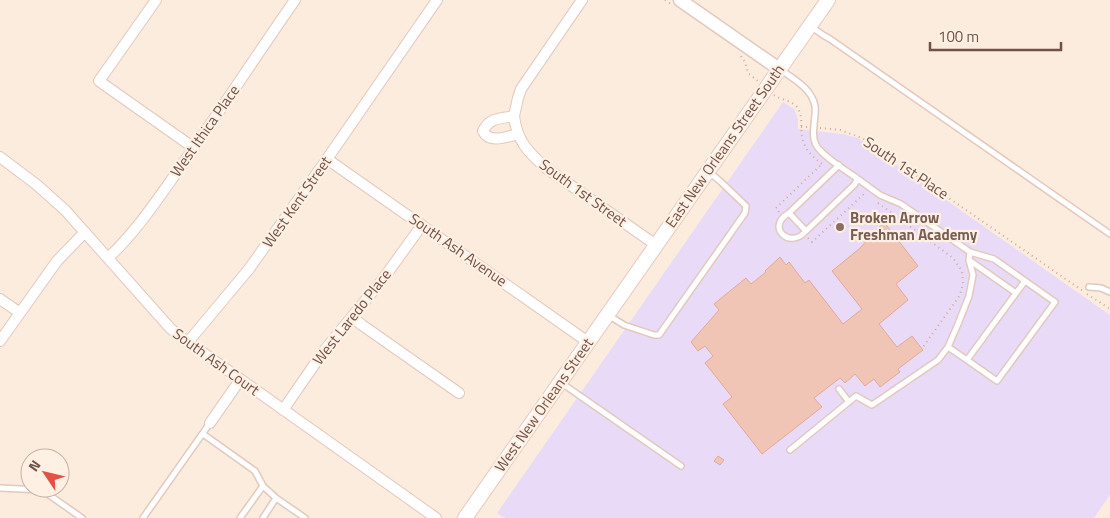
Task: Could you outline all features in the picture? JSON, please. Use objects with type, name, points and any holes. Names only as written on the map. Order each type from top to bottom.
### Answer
[{"type":"main road","name":"East New Orleans Street South","points":[[623,292],[828,0]]},
{"type":"main road","name":"West New Orleans Street","points":[[465,518],[623,292]]},
{"type":"street","points":[[156,0],[99,81],[194,148]]},
{"type":"street","name":"West Ithica Place","points":[[108,258],[142,221],[295,0]]},
{"type":"street","name":"West Kent Street","points":[[188,342],[249,269],[437,0]]},
{"type":"street","points":[[518,134],[489,138],[483,131],[490,120],[514,116],[521,89],[582,0]]},
{"type":"street","points":[[680,0],[779,69]]},
{"type":"street","name":"South 1st Street","points":[[514,116],[518,134],[526,150],[532,156],[546,168],[656,245]]},
{"type":"street","name":"South Ash Court","points":[[0,157],[57,202],[170,328],[240,380],[436,518]]},
{"type":"street","name":"South Ash Avenue","points":[[327,159],[588,342]]},
{"type":"street","name":"West Laredo Place","points":[[282,410],[323,352],[383,279],[422,225]]},
{"type":"street","points":[[0,341],[57,261],[85,232]]},
{"type":"street","points":[[0,299],[20,313]]},
{"type":"street","points":[[352,317],[460,393]]},
{"type":"street","points":[[210,423],[240,380]]},
{"type":"lane","points":[[809,26],[1110,234]]},
{"type":"lane","points":[[779,69],[808,91],[814,104],[815,112],[813,136],[816,144],[825,154],[880,195],[901,204],[970,252],[994,259],[1055,302],[997,381],[948,347]]},
{"type":"lane","points":[[839,165],[790,213],[783,217],[779,228],[784,236],[789,238],[802,236],[854,186],[858,179]]},
{"type":"lane","points":[[607,314],[624,325],[659,335],[740,221],[745,213],[746,206],[708,171]]},
{"type":"lane","points":[[790,213],[806,231]]},
{"type":"lane","points":[[790,450],[856,396],[872,405],[938,360],[948,347],[969,296],[972,275],[969,260],[970,252]]},
{"type":"lane","points":[[969,260],[1016,293]]},
{"type":"lane","points":[[967,360],[1025,281]]},
{"type":"lane","points":[[1089,287],[1101,288],[1110,292]]},
{"type":"lane","points":[[560,382],[681,466]]},
{"type":"lane","points":[[839,389],[850,402]]},
{"type":"lane","points":[[143,518],[210,423]]},
{"type":"lane","points":[[204,434],[255,472],[264,486],[276,498],[305,518]]},
{"type":"lane","points":[[240,518],[264,486]]},
{"type":"lane","points":[[0,488],[42,490],[82,518]]},
{"type":"lane","points":[[262,518],[276,498]]},
{"type":"path","points":[[751,76],[756,80]]},
{"type":"path","points":[[776,97],[787,100],[797,108],[800,116],[801,136],[805,147],[822,164]]},
{"type":"path","points":[[801,127],[806,127]]},
{"type":"path","name":"South 1st Place","points":[[820,128],[850,132],[862,138],[1110,309]]},
{"type":"path","points":[[775,218],[780,212],[776,208],[825,161],[834,170]]},
{"type":"path","points":[[805,240],[808,237],[812,242],[865,192],[854,186]]},
{"type":"path","points":[[873,198],[953,258],[962,271],[963,284],[960,295],[923,347]]},
{"type":"shaded area","name":"Broken Arrow Freshman Academy","points":[[783,102],[794,109],[798,119],[798,129],[842,134],[858,138],[1110,315],[1110,495],[1094,518],[505,518],[497,513]]},
{"type":"building","points":[[884,222],[918,266],[896,284],[908,300],[879,324],[897,347],[912,336],[923,350],[898,369],[900,372],[880,387],[874,379],[865,386],[855,374],[845,383],[840,378],[814,398],[822,407],[762,454],[723,404],[732,397],[705,363],[713,356],[705,346],[698,351],[691,342],[719,310],[714,304],[746,278],[751,284],[780,257],[786,265],[789,262],[805,283],[809,280],[843,324],[862,309],[832,271],[859,249]]},
{"type":"building","points":[[718,456],[724,460],[720,465],[714,461]]},
{"type":"place","name":"Broken Arrow Freshman Academy","points":[[840,227]]}]
